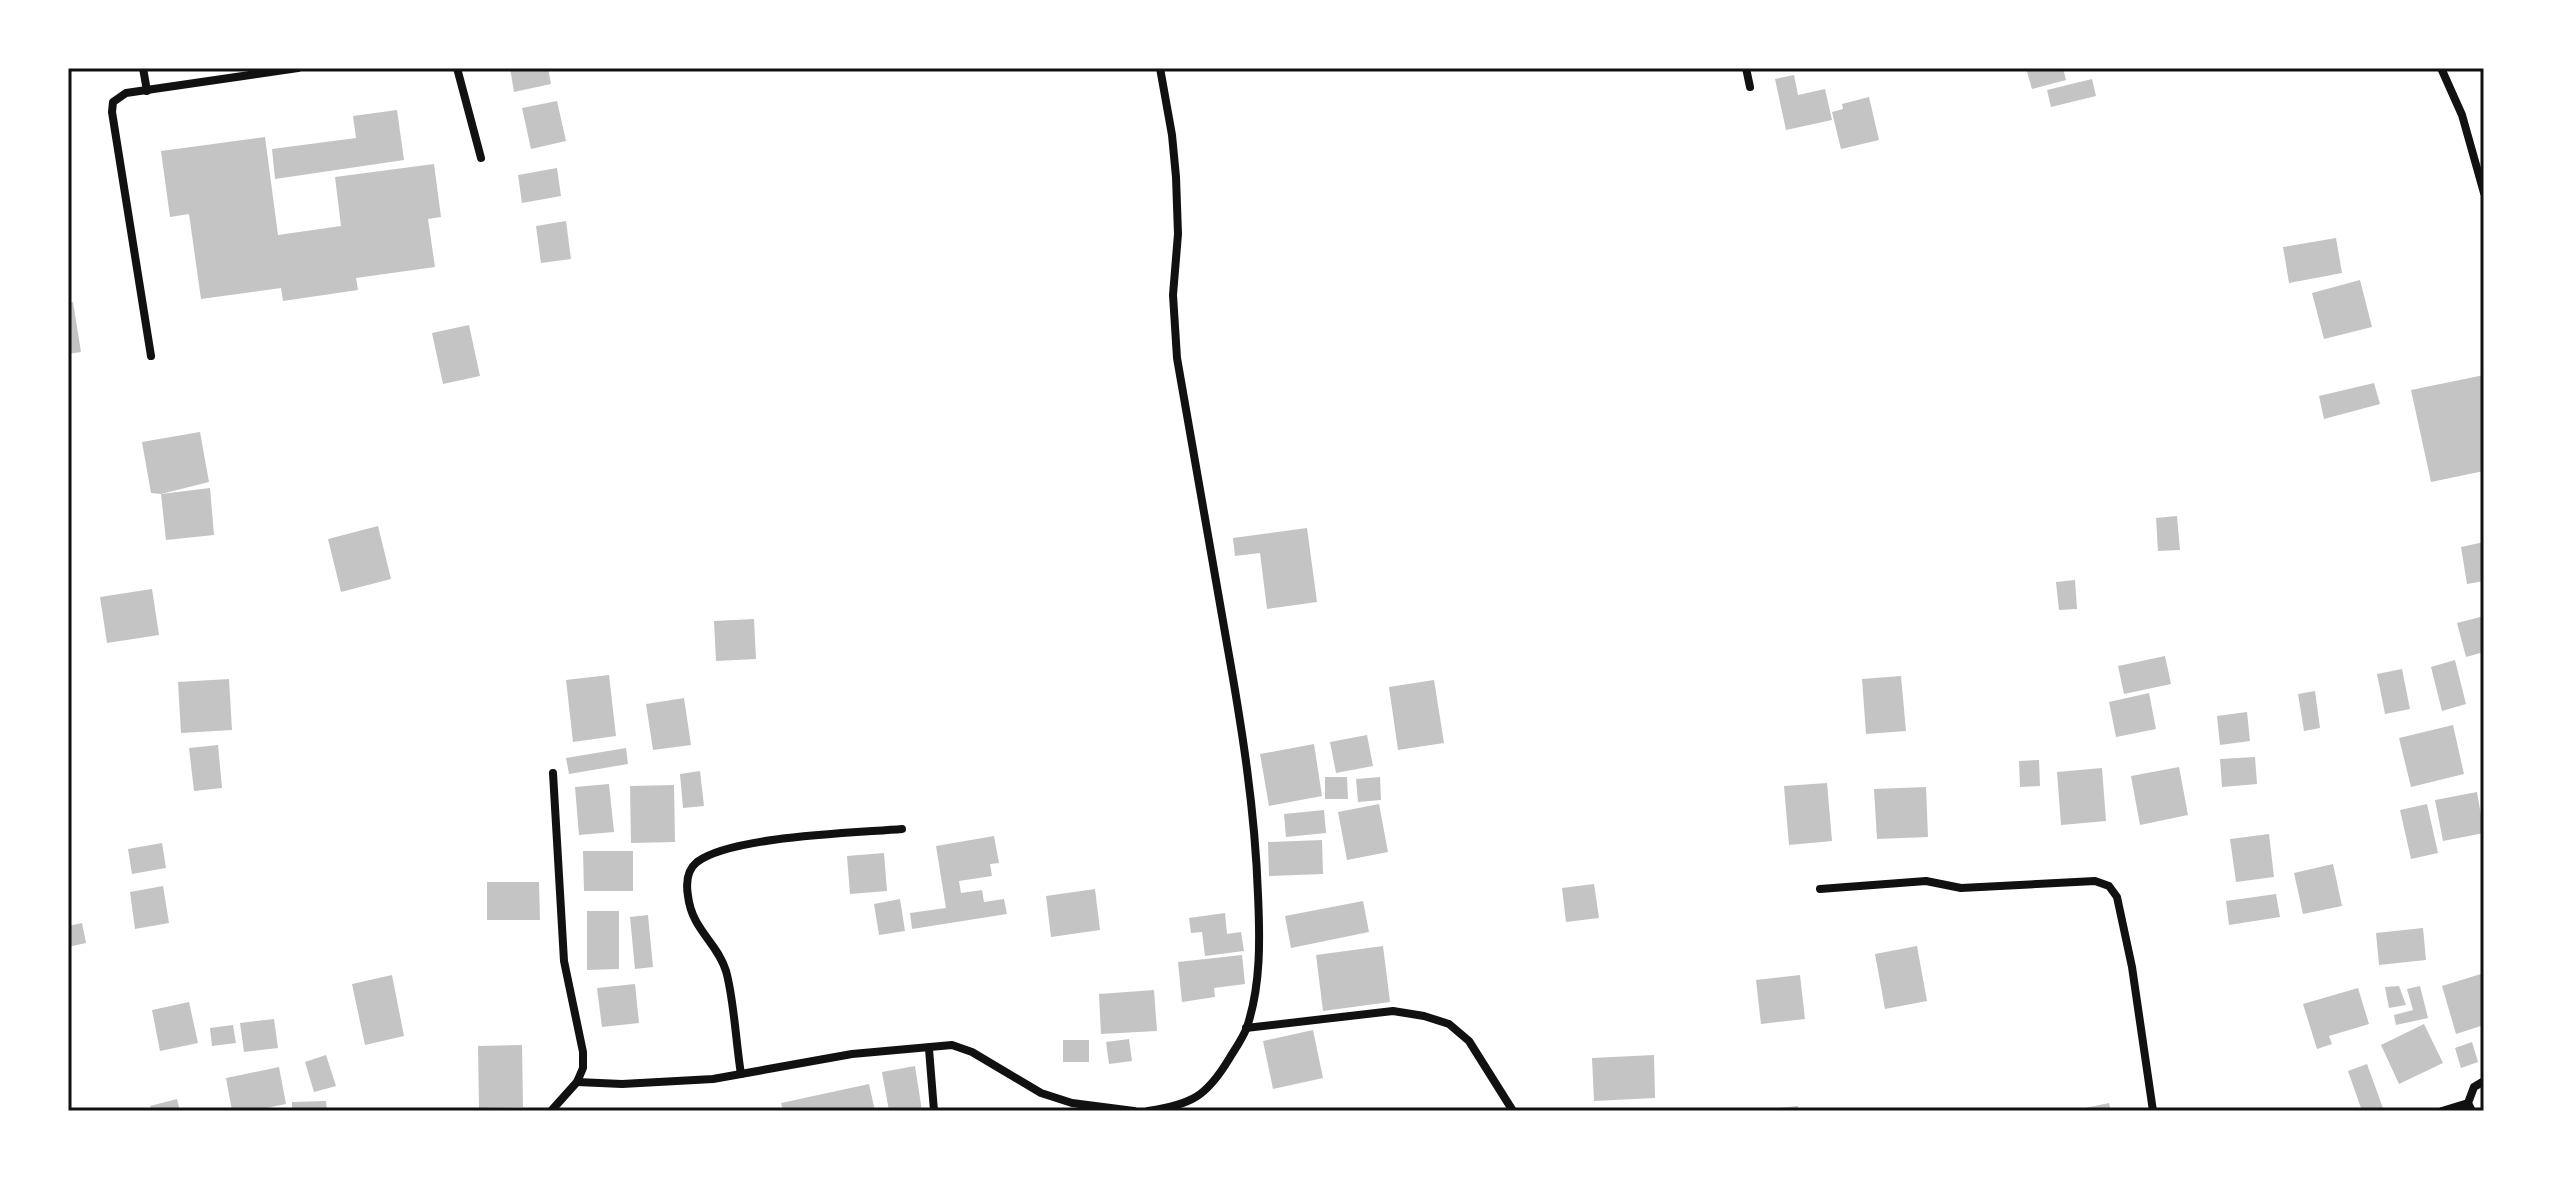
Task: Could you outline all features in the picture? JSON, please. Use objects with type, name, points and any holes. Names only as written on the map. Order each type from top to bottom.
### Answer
[{"type":"street","points":[[143,68],[147,91]]},
{"type":"street","points":[[151,356],[112,112],[113,102],[126,93],[298,68]]},
{"type":"street","points":[[457,68],[481,158]]},
{"type":"street","points":[[1148,1111],[1179,1106],[1196,1099],[1214,1083],[1246,1028],[1257,982],[1259,919],[1256,833],[1247,758],[1177,358],[1173,319],[1178,234],[1176,177],[1160,68]]},
{"type":"street","points":[[1746,68],[1750,87]]},
{"type":"street","points":[[2441,68],[2462,115],[2484,193]]},
{"type":"street","points":[[551,1111],[577,1082],[583,1068],[583,1052],[564,961],[553,773]]},
{"type":"street","points":[[741,1074],[726,970],[695,923],[688,899],[687,880],[695,863],[719,851],[776,840],[902,829]]},
{"type":"street","points":[[1820,889],[1926,881],[1961,888],[2095,881],[2109,886],[2117,897],[2132,967],[2153,1111]]},
{"type":"street","points":[[1246,1028],[1393,1011],[1424,1016],[1449,1024],[1469,1041],[1513,1111]]},
{"type":"street","points":[[577,1082],[622,1084],[713,1079],[852,1054],[952,1045],[972,1052],[1041,1093],[1072,1103],[1134,1111]]},
{"type":"street","points":[[929,1049],[934,1111]]},
{"type":"street","points":[[2442,1111],[2470,1107],[2474,1087],[2484,1081]]},
{"type":"building","points":[[510,68],[548,68],[551,84],[514,92]]},
{"type":"building","points":[[2026,68],[2063,68],[2066,80],[2032,89]]},
{"type":"building","points":[[1794,75],[1798,95],[1825,89],[1832,120],[1786,130],[1775,79]]},
{"type":"building","points":[[2092,79],[2096,96],[2051,107],[2047,90]]},
{"type":"building","points":[[1869,97],[1879,140],[1841,149],[1832,112],[1843,109],[1842,104]]},
{"type":"building","points":[[557,101],[566,141],[531,149],[522,108]]},
{"type":"building","points":[[397,110],[404,160],[275,179],[272,149],[356,138],[353,116]]},
{"type":"building","points":[[265,137],[278,235],[341,226],[335,177],[434,164],[441,217],[428,219],[435,267],[356,278],[358,290],[283,301],[281,288],[201,299],[189,214],[170,217],[161,151]]},
{"type":"building","points":[[557,168],[561,196],[522,203],[518,175]]},
{"type":"building","points":[[566,221],[571,259],[541,263],[536,226]]},
{"type":"building","points":[[2336,238],[2342,273],[2289,283],[2283,247]]},
{"type":"building","points":[[2360,280],[2372,327],[2324,339],[2312,293]]},
{"type":"building","points":[[68,302],[73,302],[81,352],[68,354]]},
{"type":"building","points":[[469,325],[480,376],[443,384],[432,333]]},
{"type":"building","points":[[2484,375],[2484,471],[2431,482],[2411,390]]},
{"type":"building","points":[[2374,383],[2380,404],[2324,419],[2319,396]]},
{"type":"building","points":[[200,432],[209,482],[161,494],[151,493],[142,442]]},
{"type":"building","points":[[210,488],[214,535],[166,540],[161,494]]},
{"type":"building","points":[[2177,516],[2180,550],[2158,551],[2156,518]]},
{"type":"building","points":[[378,526],[391,579],[341,592],[328,539]]},
{"type":"building","points":[[1307,528],[1317,602],[1267,609],[1260,553],[1235,556],[1233,538]]},
{"type":"building","points":[[2484,542],[2484,581],[2467,584],[2461,547]]},
{"type":"building","points":[[2075,580],[2077,609],[2059,610],[2056,582]]},
{"type":"building","points":[[152,589],[159,635],[107,643],[100,597]]},
{"type":"building","points":[[2484,616],[2484,652],[2466,657],[2457,623]]},
{"type":"building","points":[[754,619],[756,659],[716,661],[714,621]]},
{"type":"building","points":[[2165,656],[2171,684],[2124,694],[2118,666]]},
{"type":"building","points":[[2455,660],[2466,704],[2442,711],[2431,667]]},
{"type":"building","points":[[2402,669],[2410,709],[2385,714],[2377,674]]},
{"type":"building","points":[[609,675],[616,736],[573,742],[566,680]]},
{"type":"building","points":[[1901,676],[1906,731],[1866,734],[1862,679]]},
{"type":"building","points":[[229,679],[232,730],[181,733],[178,682]]},
{"type":"building","points":[[1434,680],[1444,743],[1398,750],[1389,687]]},
{"type":"building","points":[[2315,691],[2320,728],[2304,731],[2298,694]]},
{"type":"building","points":[[2149,693],[2156,729],[2116,737],[2109,702]]},
{"type":"building","points":[[684,698],[691,745],[653,750],[646,704]]},
{"type":"building","points":[[2247,712],[2250,741],[2220,745],[2217,716]]},
{"type":"building","points":[[2453,725],[2464,774],[2411,787],[2399,738]]},
{"type":"building","points":[[1367,735],[1373,766],[1336,773],[1330,742]]},
{"type":"building","points":[[1314,744],[1322,796],[1269,806],[1260,754]]},
{"type":"building","points":[[218,745],[222,788],[194,791],[189,748]]},
{"type":"building","points":[[626,748],[628,764],[569,774],[566,758]]},
{"type":"building","points":[[2255,757],[2257,784],[2222,787],[2220,759]]},
{"type":"building","points":[[2039,760],[2040,786],[2020,787],[2019,761]]},
{"type":"building","points":[[2179,767],[2188,815],[2140,825],[2131,776]]},
{"type":"building","points":[[2102,768],[2106,821],[2061,825],[2057,772]]},
{"type":"building","points":[[700,771],[704,806],[683,808],[680,774]]},
{"type":"building","points":[[1325,777],[1347,777],[1348,799],[1325,799]]},
{"type":"building","points":[[1380,777],[1381,800],[1358,802],[1356,779]]},
{"type":"building","points":[[1827,783],[1832,841],[1789,845],[1784,786]]},
{"type":"building","points":[[609,784],[614,832],[579,835],[575,787]]},
{"type":"building","points":[[674,785],[675,842],[631,843],[630,786]]},
{"type":"building","points":[[1926,787],[1928,837],[1877,839],[1874,789]]},
{"type":"building","points":[[2477,792],[2484,833],[2443,841],[2435,800]]},
{"type":"building","points":[[1379,804],[1388,852],[1347,860],[1338,812]]},
{"type":"building","points":[[2427,804],[2438,853],[2411,859],[2400,810]]},
{"type":"building","points":[[1324,810],[1326,833],[1286,837],[1284,814]]},
{"type":"building","points":[[2269,834],[2274,877],[2236,882],[2230,839]]},
{"type":"building","points":[[994,836],[999,863],[990,864],[992,876],[959,881],[961,893],[982,890],[984,902],[1004,899],[1007,914],[912,929],[910,913],[946,908],[936,846]]},
{"type":"building","points":[[1322,840],[1323,874],[1269,876],[1268,842]]},
{"type":"building","points":[[162,843],[166,868],[132,874],[128,849]]},
{"type":"building","points":[[583,851],[633,851],[633,891],[584,891]]},
{"type":"building","points":[[884,853],[887,891],[850,894],[847,856]]},
{"type":"building","points":[[2333,864],[2342,906],[2303,914],[2294,873]]},
{"type":"building","points":[[487,882],[539,882],[540,920],[487,920]]},
{"type":"building","points":[[1594,884],[1599,918],[1566,922],[1562,888]]},
{"type":"building","points":[[163,886],[169,923],[135,929],[130,892]]},
{"type":"building","points":[[1095,889],[1100,930],[1051,937],[1046,896]]},
{"type":"building","points":[[2276,894],[2280,917],[2229,925],[2226,901]]},
{"type":"building","points":[[900,899],[905,931],[879,935],[874,904]]},
{"type":"building","points":[[1363,901],[1369,932],[1291,948],[1285,916]]},
{"type":"building","points":[[587,911],[619,911],[619,969],[587,970]]},
{"type":"building","points":[[1225,913],[1227,934],[1241,932],[1244,951],[1205,956],[1202,932],[1191,933],[1189,918]]},
{"type":"building","points":[[648,915],[653,967],[635,969],[630,917]]},
{"type":"building","points":[[82,923],[86,943],[68,947],[68,926]]},
{"type":"building","points":[[2423,928],[2426,960],[2379,965],[2376,933]]},
{"type":"building","points":[[1383,946],[1390,1002],[1323,1011],[1316,955]]},
{"type":"building","points":[[1917,946],[1927,1001],[1885,1009],[1875,954]]},
{"type":"building","points":[[1242,955],[1245,984],[1214,988],[1215,997],[1182,1002],[1178,962]]},
{"type":"building","points":[[2484,973],[2484,1025],[2456,1034],[2442,986]]},
{"type":"building","points":[[392,975],[404,1036],[365,1045],[352,984]]},
{"type":"building","points":[[1800,975],[1805,1019],[1761,1024],[1756,980]]},
{"type":"building","points":[[635,984],[639,1023],[602,1027],[597,988]]},
{"type":"building","points":[[2399,986],[2406,1005],[2389,1008],[2385,987]]},
{"type":"building","points":[[2420,986],[2428,1018],[2396,1025],[2394,1015],[2413,1010],[2407,989]]},
{"type":"building","points":[[2358,988],[2369,1024],[2329,1036],[2332,1044],[2317,1049],[2303,1004]]},
{"type":"building","points":[[1154,990],[1157,1031],[1101,1034],[1099,994]]},
{"type":"building","points":[[189,1002],[198,1043],[160,1051],[152,1010]]},
{"type":"building","points":[[274,1019],[278,1048],[244,1052],[240,1023]]},
{"type":"building","points":[[2424,1024],[2443,1063],[2399,1084],[2381,1045]]},
{"type":"building","points":[[233,1025],[236,1043],[212,1046],[210,1028]]},
{"type":"building","points":[[1313,1030],[1323,1078],[1273,1089],[1263,1041]]},
{"type":"building","points":[[1129,1039],[1132,1061],[1109,1064],[1106,1042]]},
{"type":"building","points":[[1063,1040],[1089,1040],[1089,1062],[1063,1062]]},
{"type":"building","points":[[2472,1042],[2478,1062],[2461,1068],[2455,1048]]},
{"type":"building","points":[[522,1045],[523,1107],[479,1108],[478,1046]]},
{"type":"building","points":[[326,1055],[336,1086],[314,1092],[305,1062]]},
{"type":"building","points":[[1654,1055],[1655,1098],[1594,1101],[1592,1058]]},
{"type":"building","points":[[2367,1064],[2384,1111],[2362,1111],[2348,1071]]},
{"type":"building","points":[[915,1066],[922,1111],[889,1111],[882,1072]]},
{"type":"building","points":[[279,1067],[286,1104],[251,1111],[232,1111],[226,1078]]},
{"type":"building","points":[[869,1084],[875,1111],[783,1111],[781,1103]]},
{"type":"building","points":[[177,1099],[180,1111],[152,1111],[150,1106]]},
{"type":"building","points":[[326,1101],[327,1111],[292,1111],[292,1102]]},
{"type":"building","points":[[2109,1103],[2111,1111],[2086,1111],[2085,1108]]},
{"type":"building","points":[[1798,1106],[1798,1111],[1767,1111],[1767,1109]]}]
